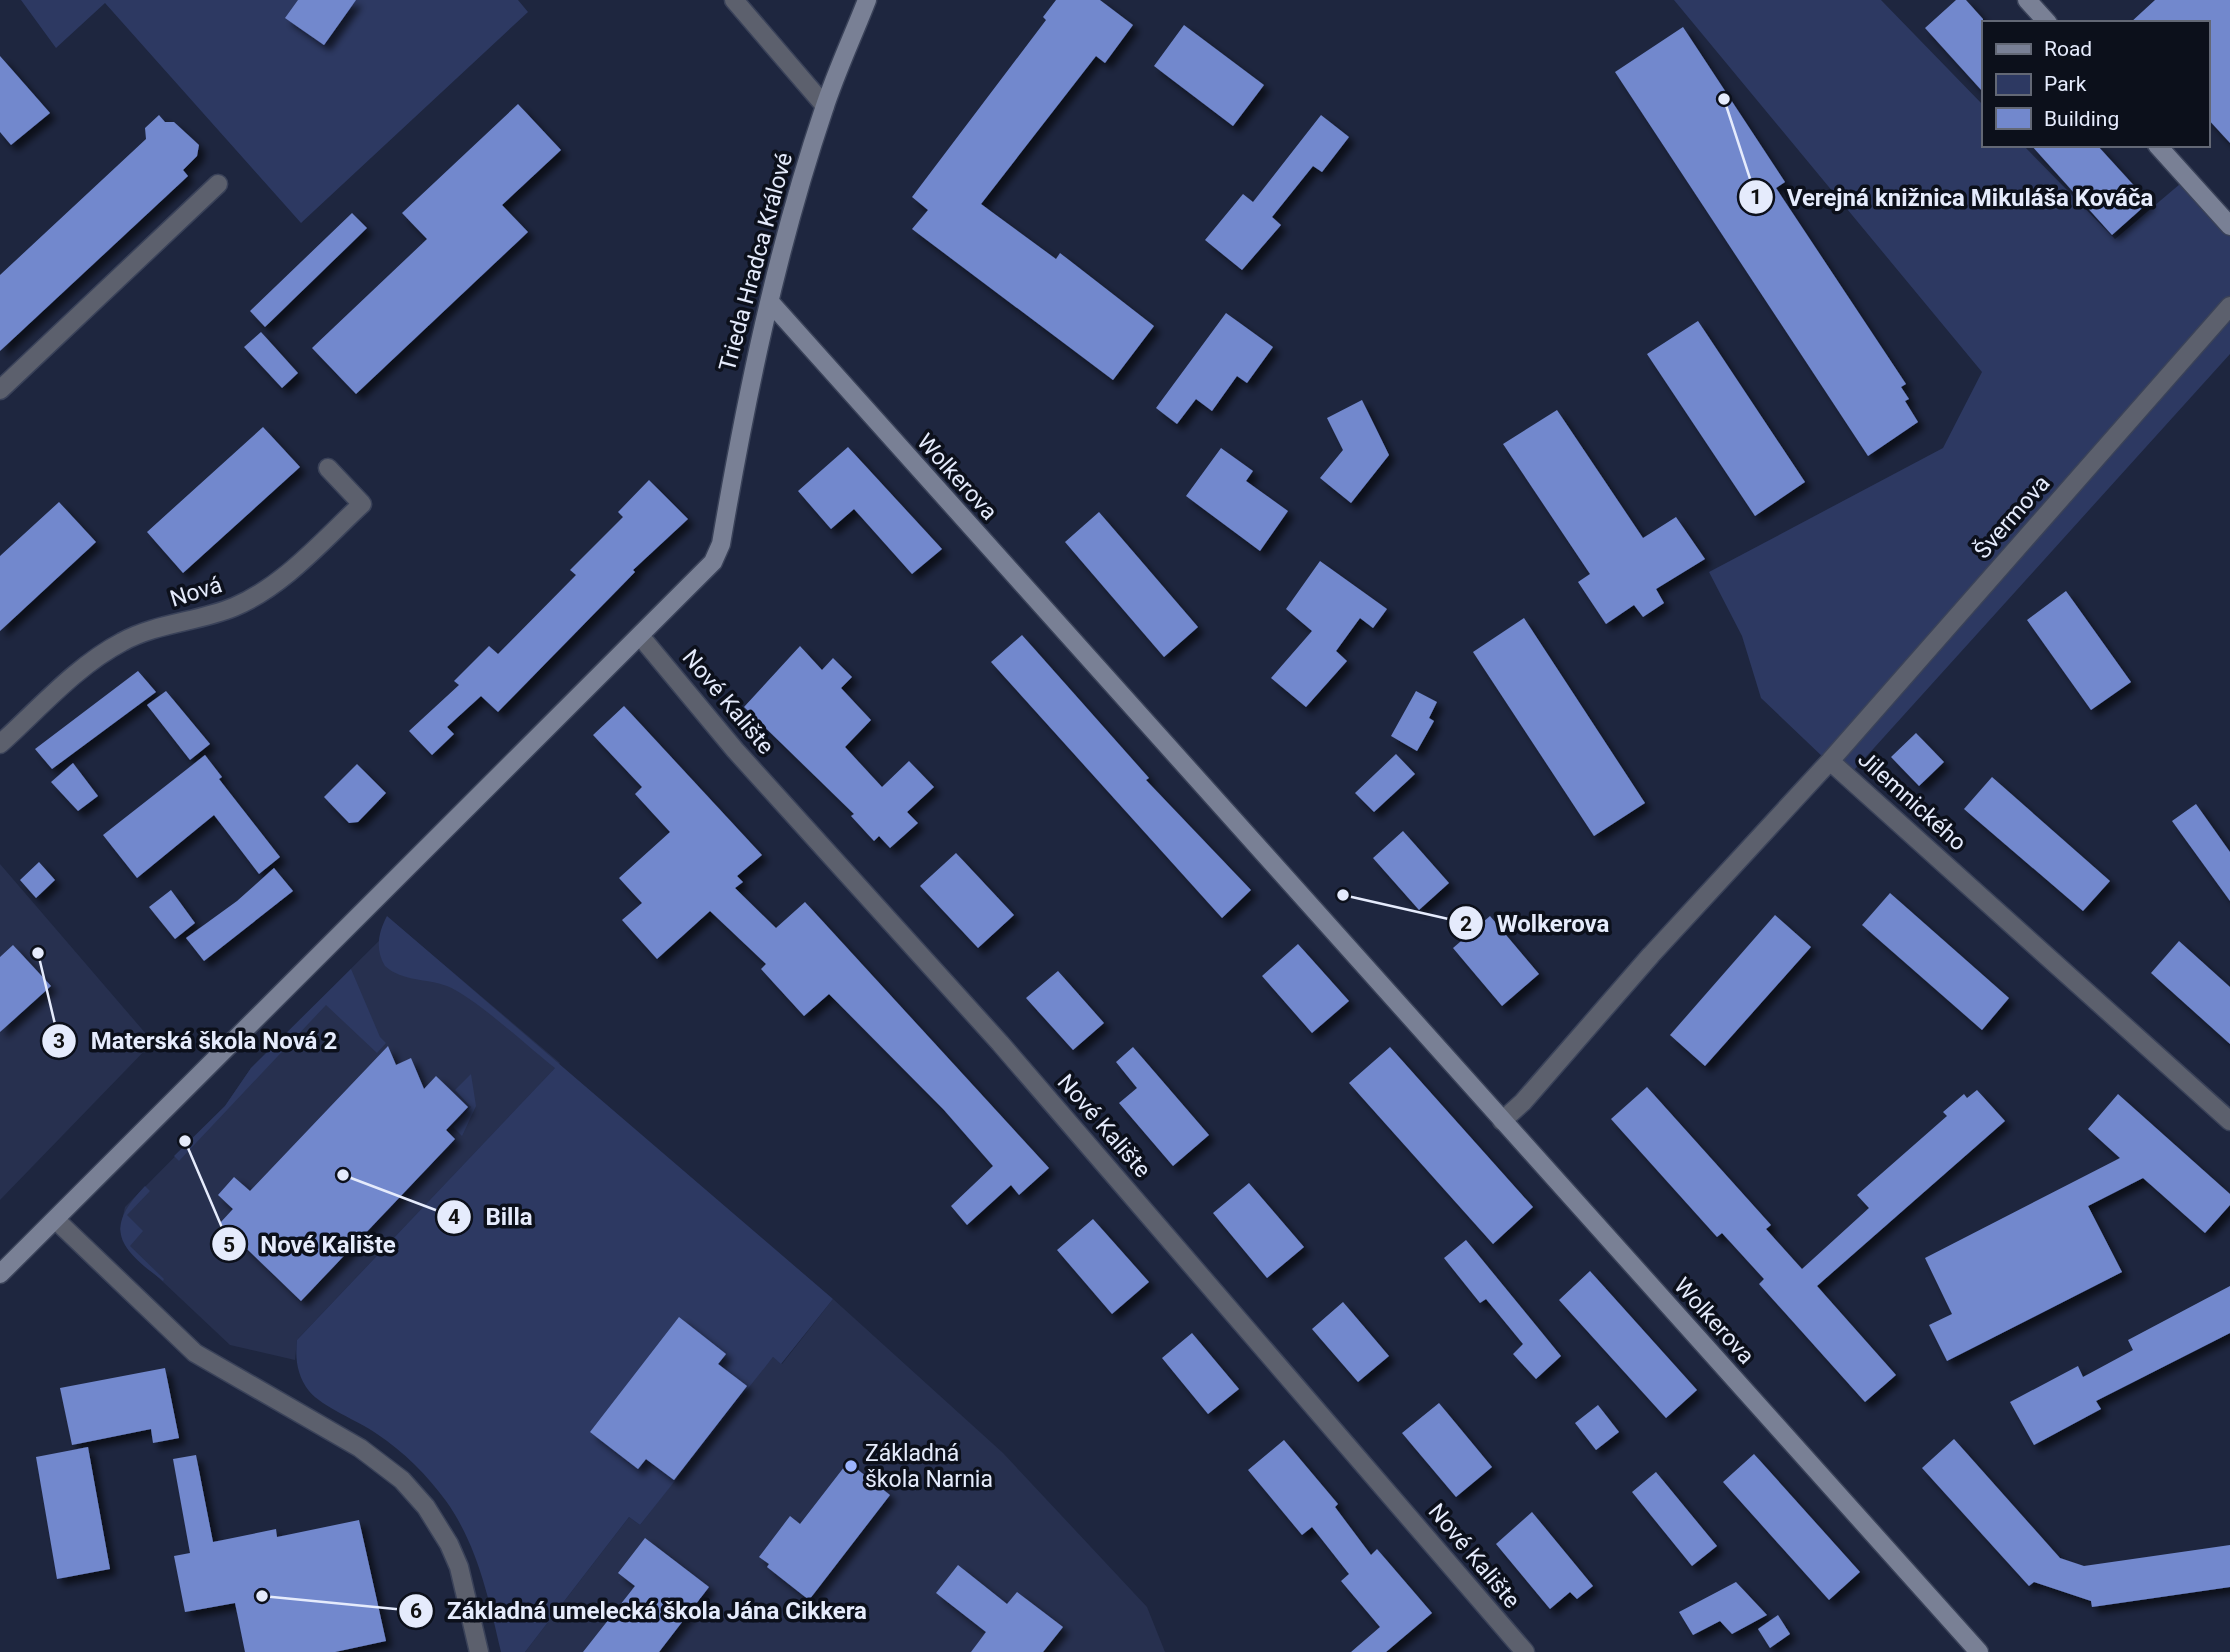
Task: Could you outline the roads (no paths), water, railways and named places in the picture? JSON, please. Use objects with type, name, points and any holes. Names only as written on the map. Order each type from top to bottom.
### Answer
[{"type":"street","points":[[734,0],[825,106]]},
{"type":"street","name":"Trieda Hradca Králové","points":[[641,637],[713,562],[721,544],[744,406],[798,190],[825,106],[867,0]]},
{"type":"street","points":[[2027,0],[2046,21]]},
{"type":"street","points":[[2159,147],[2230,226]]},
{"type":"street","points":[[0,390],[218,184]]},
{"type":"street","name":"Wolkerova","points":[[770,302],[1979,1652]]},
{"type":"street","name":"Švermova","points":[[1830,761],[2230,306]]},
{"type":"street","name":"Nová","points":[[0,744],[68,683],[123,641],[235,606],[265,590],[295,567],[362,504],[328,468]]},
{"type":"street","points":[[0,1274],[641,637]]},
{"type":"street","name":"Nové Kalište","points":[[641,637],[735,750],[1027,1074],[1525,1652]]},
{"type":"street","name":"Jilemnického","points":[[1502,1121],[1523,1102],[1651,955],[1830,761],[2230,1121]]},
{"type":"street","points":[[56,1220],[195,1353],[359,1448],[401,1480],[426,1507],[449,1544],[459,1567],[479,1652]]},
{"type":"place","name":"Verejná knižnica Mikuláša Kováča","points":[[1724,99]]},
{"type":"place","name":"Wolkerova","points":[[1343,895]]},
{"type":"place","name":"Materská škola Nová 2","points":[[38,953]]},
{"type":"place","name":"Nové Kalište","points":[[185,1141]]},
{"type":"place","name":"Billa","points":[[343,1175]]},
{"type":"place","name":"Základná škola Narnia","points":[[851,1466]]},
{"type":"place","name":"Základná umelecká škola Jána Cikkera","points":[[262,1596]]}]
